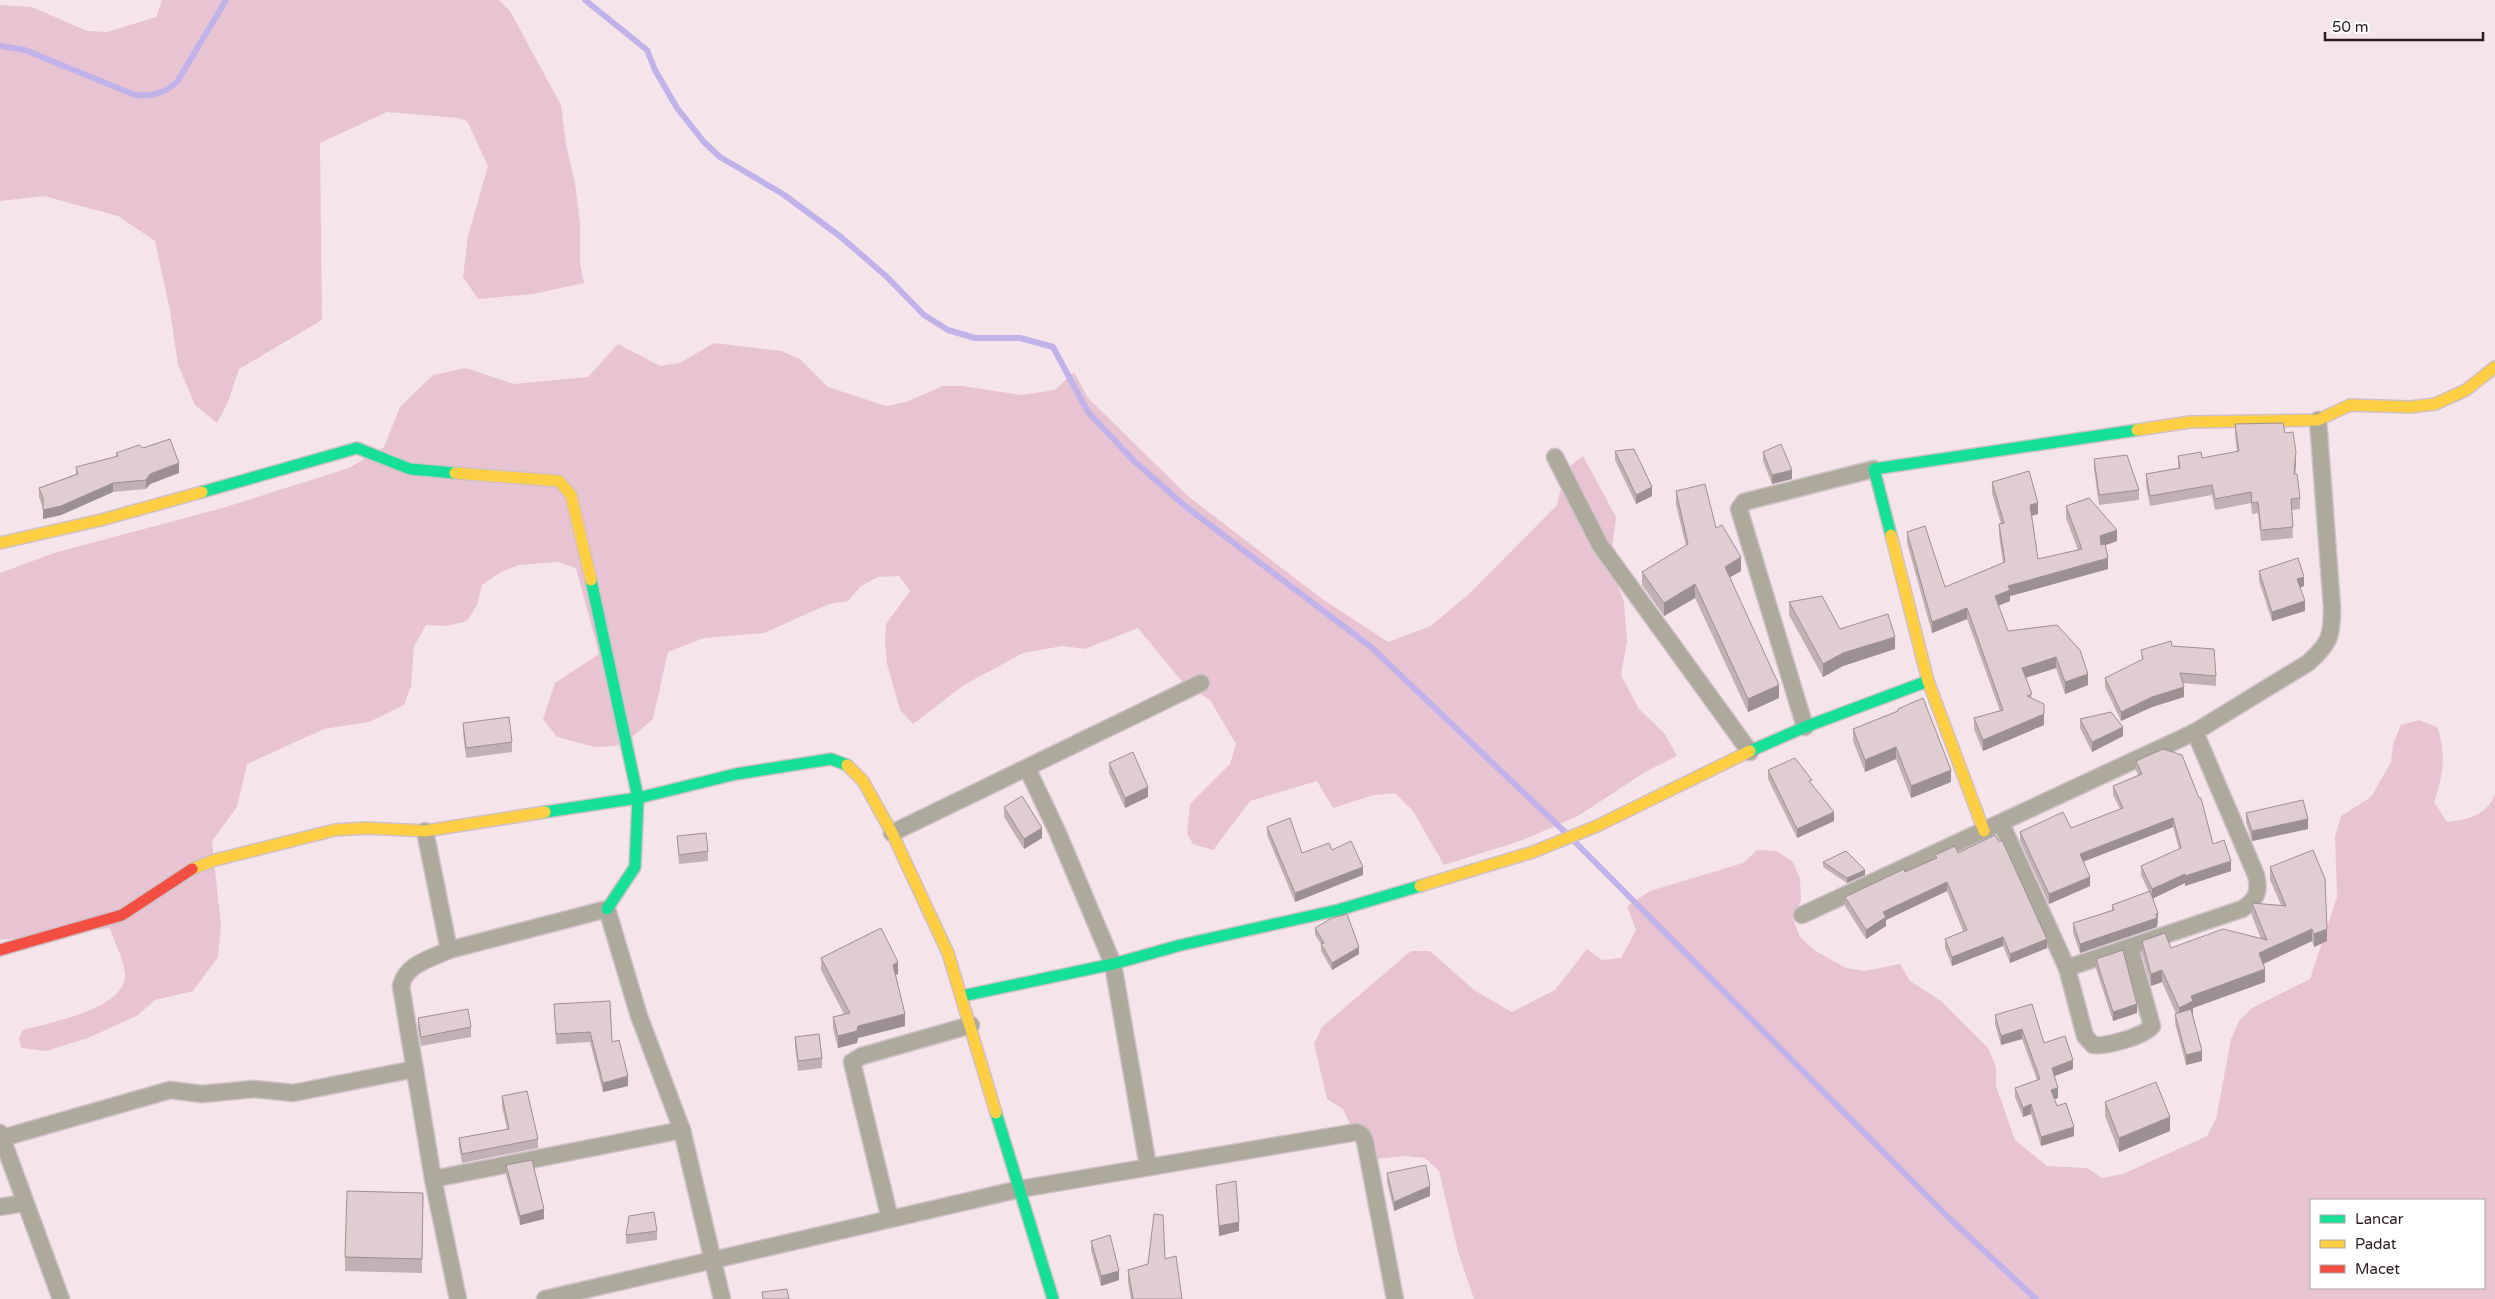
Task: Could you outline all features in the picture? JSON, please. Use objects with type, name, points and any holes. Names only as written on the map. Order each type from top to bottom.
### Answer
[{"type":"street","points":[[1804,727],[1739,509],[1744,502],[1874,470],[2190,422],[2318,420],[2350,405],[2410,407],[2435,404],[2466,390],[2495,367]]},
{"type":"street","points":[[1802,915],[2195,732],[2308,663],[2323,649],[2332,633],[2332,607],[2318,420]]},
{"type":"street","points":[[0,543],[101,520],[357,448],[363,448],[410,469],[559,480],[571,495],[638,798],[635,867],[632,876],[607,909],[449,950],[411,967],[403,976],[400,986],[414,1069],[433,1179],[458,1299]]},
{"type":"street","points":[[1555,458],[1600,545],[1750,752]]},
{"type":"street","points":[[1874,470],[1928,681],[1984,831]]},
{"type":"street","points":[[962,996],[1113,964],[1181,945],[1338,910],[1533,852],[1598,826],[1804,727],[1928,681]]},
{"type":"street","points":[[892,833],[1202,682]]},
{"type":"street","points":[[2067,968],[2242,909],[2256,897],[2259,886],[2256,875],[2195,732]]},
{"type":"street","points":[[0,950],[122,915],[194,868],[215,860],[335,830],[366,828],[425,831],[638,798],[736,774],[831,759],[845,763],[857,774],[892,833],[948,953],[1053,1299]]},
{"type":"street","points":[[1027,768],[1057,831],[1113,964],[1148,1166]]},
{"type":"street","points":[[2001,823],[2067,968],[2089,1043],[2093,1046],[2103,1046],[2144,1033],[2150,1029],[2152,1021],[2130,947]]},
{"type":"street","points":[[425,831],[449,950]]},
{"type":"street","points":[[607,909],[639,1016],[682,1130],[722,1299]]},
{"type":"street","points":[[890,1219],[852,1062],[862,1056],[971,1025]]},
{"type":"street","points":[[61,1299],[1,1136],[170,1090],[202,1094],[254,1089],[293,1094],[414,1069]]},
{"type":"street","points":[[433,1179],[682,1130]]},
{"type":"street","points":[[545,1299],[1020,1189],[1359,1132],[1365,1140],[1395,1299]]},
{"type":"street","points":[[0,1208],[24,1202]]},
{"type":"shaded area","points":[[162,0],[499,0],[510,11],[561,105],[566,144],[575,183],[580,224],[580,263],[584,283],[533,294],[478,299],[463,277],[468,236],[488,166],[467,121],[458,118],[387,112],[320,143],[322,320],[239,369],[228,402],[217,423],[195,405],[178,365],[170,311],[155,241],[118,216],[44,196],[0,201],[0,5],[32,7],[87,31],[107,32],[156,17]]},
{"type":"shaded area","points":[[714,343],[781,351],[800,359],[828,387],[886,406],[906,402],[943,386],[962,386],[1021,395],[1055,390],[1074,372],[1088,398],[1189,497],[1321,598],[1388,642],[1431,626],[1470,593],[1557,505],[1565,470],[1583,456],[1616,517],[1610,564],[1624,602],[1627,641],[1621,675],[1639,709],[1665,734],[1677,756],[1645,772],[1578,816],[1523,840],[1444,865],[1413,811],[1395,793],[1374,795],[1333,808],[1317,781],[1250,801],[1213,850],[1193,844],[1187,834],[1190,804],[1230,764],[1236,744],[1210,700],[1183,683],[1138,628],[1085,649],[1063,646],[1023,653],[964,685],[913,724],[900,710],[887,664],[885,644],[886,624],[910,591],[899,576],[878,577],[861,586],[848,601],[829,604],[764,633],[704,638],[668,652],[653,719],[632,737],[615,746],[595,747],[557,737],[543,719],[555,683],[599,654],[576,568],[558,562],[519,565],[501,572],[482,585],[477,605],[467,621],[447,626],[426,625],[414,646],[411,686],[404,705],[369,722],[324,729],[247,764],[237,807],[212,841],[221,926],[218,957],[193,991],[155,1000],[138,1015],[88,1038],[46,1051],[21,1048],[19,1038],[23,1030],[68,1018],[102,1004],[115,995],[123,985],[125,972],[110,928],[0,940],[0,573],[54,553],[226,507],[349,468],[384,447],[400,407],[433,375],[466,368],[514,384],[588,377],[618,344],[660,366],[680,363]]},
{"type":"shaded area","points":[[2419,720],[2437,727],[2442,746],[2443,765],[2434,802],[2447,822],[2469,818],[2482,812],[2492,801],[2495,794],[2495,1299],[1474,1299],[1458,1252],[1439,1171],[1425,1158],[1406,1156],[1366,1160],[1343,1109],[1327,1099],[1314,1044],[1322,1027],[1411,951],[1430,951],[1474,990],[1512,1012],[1555,990],[1587,949],[1602,960],[1621,958],[1636,930],[1627,906],[1650,891],[1743,863],[1757,850],[1777,851],[1793,862],[1800,879],[1801,900],[1793,919],[1800,937],[1814,950],[1846,968],[1864,971],[1900,964],[1910,981],[1941,1001],[1988,1048],[1996,1067],[1996,1086],[2015,1140],[2047,1166],[2087,1168],[2102,1178],[2123,1174],[2207,1136],[2216,1119],[2231,1039],[2239,1021],[2252,1008],[2310,979],[2337,897],[2335,836],[2341,816],[2371,797],[2391,762],[2393,744],[2401,725]]},
{"type":"building","points":[[2283,423],[2285,433],[2293,432],[2296,452],[2294,474],[2297,474],[2300,498],[2291,499],[2293,527],[2261,530],[2258,502],[2252,503],[2251,492],[2215,499],[2212,485],[2150,496],[2146,474],[2180,468],[2178,456],[2201,452],[2202,458],[2239,451],[2235,424]]},
{"type":"building","points":[[170,439],[179,463],[150,474],[146,480],[113,483],[61,506],[43,510],[43,498],[39,488],[78,474],[76,467],[118,456],[116,453],[139,445],[143,448]]},
{"type":"building","points":[[1781,444],[1792,470],[1772,475],[1763,452]]},
{"type":"building","points":[[1634,449],[1652,487],[1636,495],[1615,451]]},
{"type":"building","points":[[2127,455],[2139,490],[2099,495],[2094,459]]},
{"type":"building","points":[[2029,471],[2038,503],[2030,505],[2038,559],[2082,549],[2066,506],[2089,498],[2117,530],[2100,536],[2101,545],[2105,544],[2108,558],[2008,586],[2010,590],[1995,596],[2008,631],[2057,625],[2080,650],[2088,674],[2065,682],[2056,657],[2022,668],[2032,694],[2027,696],[2044,704],[2044,714],[1983,740],[1974,718],[2003,710],[1967,608],[1932,622],[1907,532],[1925,526],[1945,587],[2005,562],[1999,524],[2004,523],[1992,482]]},
{"type":"building","points":[[1705,484],[1716,528],[1722,525],[1741,557],[1725,567],[1779,685],[1748,699],[1695,584],[1664,603],[1642,572],[1688,544],[1676,491]]},
{"type":"building","points":[[2298,558],[2304,577],[2297,579],[2305,601],[2272,612],[2259,571]]},
{"type":"building","points":[[1822,596],[1840,629],[1888,614],[1895,637],[1843,653],[1823,664],[1789,602]]},
{"type":"building","points":[[2171,641],[2172,646],[2214,649],[2216,676],[2180,673],[2184,687],[2152,697],[2121,712],[2105,678],[2143,659],[2141,650]]},
{"type":"building","points":[[1923,698],[1951,770],[1911,786],[1896,747],[1865,760],[1853,729],[1898,711],[1898,709]]},
{"type":"building","points":[[2111,712],[2123,727],[2092,742],[2080,719]]},
{"type":"building","points":[[509,717],[512,742],[466,748],[463,723]]},
{"type":"building","points":[[2163,749],[2182,755],[2199,798],[2201,798],[2213,844],[2224,840],[2231,861],[2185,876],[2185,874],[2152,889],[2141,866],[2181,848],[2173,818],[2080,854],[2090,877],[2049,894],[2020,832],[2063,812],[2071,828],[2123,808],[2113,786],[2142,774],[2136,761]]},
{"type":"building","points":[[1133,752],[1148,787],[1125,798],[1109,763]]},
{"type":"building","points":[[1795,758],[1812,780],[1809,781],[1834,812],[1797,829],[1768,770]]},
{"type":"building","points":[[1022,796],[1042,828],[1024,839],[1004,807]]},
{"type":"building","points":[[2303,800],[2308,819],[2252,831],[2246,813]]},
{"type":"building","points":[[1290,818],[1302,853],[1329,843],[1332,850],[1351,841],[1363,867],[1295,893],[1267,827]]},
{"type":"building","points":[[706,833],[708,851],[679,855],[677,836]]},
{"type":"building","points":[[1995,835],[1999,842],[2002,840],[2047,939],[2010,954],[2003,937],[1952,957],[1945,939],[1967,930],[1947,882],[1883,912],[1886,917],[1866,930],[1845,897],[1904,869],[1905,872],[1937,858],[1935,855],[1955,846],[1958,853]]},
{"type":"building","points":[[2313,850],[2325,879],[2327,929],[2314,934],[2312,929],[2259,953],[2265,969],[2191,996],[2193,1001],[2179,1008],[2162,970],[2151,974],[2142,941],[2165,933],[2171,948],[2223,929],[2267,940],[2252,903],[2286,906],[2270,867]]},
{"type":"building","points":[[1846,851],[1865,870],[1847,878],[1823,862]]},
{"type":"building","points":[[2150,891],[2158,913],[2156,914],[2157,918],[2080,944],[2073,923],[2114,910],[2112,905]]},
{"type":"building","points":[[1347,914],[1359,947],[1332,963],[1321,944],[1324,943],[1315,928],[1332,918]]},
{"type":"building","points":[[881,928],[898,962],[893,965],[905,1014],[858,1026],[857,1031],[838,1036],[833,1017],[850,1013],[821,958]]},
{"type":"building","points":[[2123,950],[2137,1004],[2113,1012],[2096,959]]},
{"type":"building","points":[[610,1001],[612,1042],[619,1040],[628,1076],[603,1083],[590,1032],[556,1034],[554,1004]]},
{"type":"building","points":[[2032,1004],[2044,1043],[2065,1036],[2073,1060],[2052,1068],[2058,1088],[2051,1090],[2057,1106],[2066,1103],[2074,1127],[2041,1137],[2031,1104],[2023,1108],[2015,1088],[2040,1079],[2022,1029],[2001,1036],[1995,1015]]},
{"type":"building","points":[[468,1009],[471,1027],[421,1037],[418,1018]]},
{"type":"building","points":[[2191,1009],[2202,1051],[2186,1055],[2175,1014]]},
{"type":"building","points":[[819,1034],[822,1058],[798,1061],[795,1037]]},
{"type":"building","points":[[2156,1082],[2170,1117],[2119,1138],[2105,1102]]},
{"type":"building","points":[[527,1091],[538,1139],[462,1154],[459,1138],[509,1129],[502,1096]]},
{"type":"building","points":[[532,1160],[544,1209],[520,1216],[506,1165]]},
{"type":"building","points":[[1426,1165],[1430,1186],[1394,1202],[1387,1173]]},
{"type":"building","points":[[1236,1181],[1239,1222],[1219,1226],[1216,1185]]},
{"type":"building","points":[[347,1191],[423,1193],[422,1259],[345,1257]]},
{"type":"building","points":[[654,1212],[657,1231],[626,1235],[629,1216]]},
{"type":"building","points":[[1154,1214],[1163,1215],[1165,1259],[1176,1256],[1182,1299],[1133,1299],[1128,1270],[1148,1264]]},
{"type":"building","points":[[1110,1235],[1119,1271],[1101,1276],[1091,1241]]},
{"type":"building","points":[[787,1289],[789,1299],[763,1299],[762,1292]]},
{"type":"waterway","points":[[0,46],[25,50],[135,95],[153,95],[177,82],[226,0]]},
{"type":"waterway","points":[[585,0],[647,50],[655,70],[677,108],[704,142],[720,157],[783,194],[841,237],[887,277],[924,315],[948,330],[975,338],[1020,338],[1053,347],[1088,412],[1134,461],[1185,506],[1371,647],[1567,834]]},
{"type":"waterway","points":[[1574,841],[1948,1217],[2036,1299]]},
{"type":"traffic: fast","points":[[1891,535],[1874,469],[2137,430]]},
{"type":"traffic: fast","points":[[202,492],[357,448],[410,469],[455,473]]},
{"type":"traffic: fast","points":[[591,580],[638,798],[635,867],[607,909]]},
{"type":"traffic: fast","points":[[1750,751],[1805,727],[1928,681]]},
{"type":"traffic: fast","points":[[545,812],[638,798],[736,774],[831,759],[847,765]]},
{"type":"traffic: fast","points":[[962,996],[1113,964],[1181,945],[1338,910],[1420,886]]},
{"type":"traffic: fast","points":[[996,1113],[1053,1299]]},
{"type":"traffic: slow","points":[[2137,430],[2190,422],[2318,420],[2350,405],[2410,407],[2435,404],[2466,390],[2495,367]]},
{"type":"traffic: slow","points":[[455,473],[559,481],[571,495],[591,580]]},
{"type":"traffic: slow","points":[[0,543],[101,520],[202,492]]},
{"type":"traffic: slow","points":[[1891,535],[1928,681],[1984,831]]},
{"type":"traffic: slow","points":[[1420,886],[1533,852],[1597,826],[1750,751]]},
{"type":"traffic: slow","points":[[847,765],[863,781],[892,833],[948,953],[996,1113]]},
{"type":"traffic: slow","points":[[192,869],[215,860],[335,830],[366,828],[425,831],[545,812]]},
{"type":"traffic: jam","points":[[0,950],[122,915],[192,869]]}]
